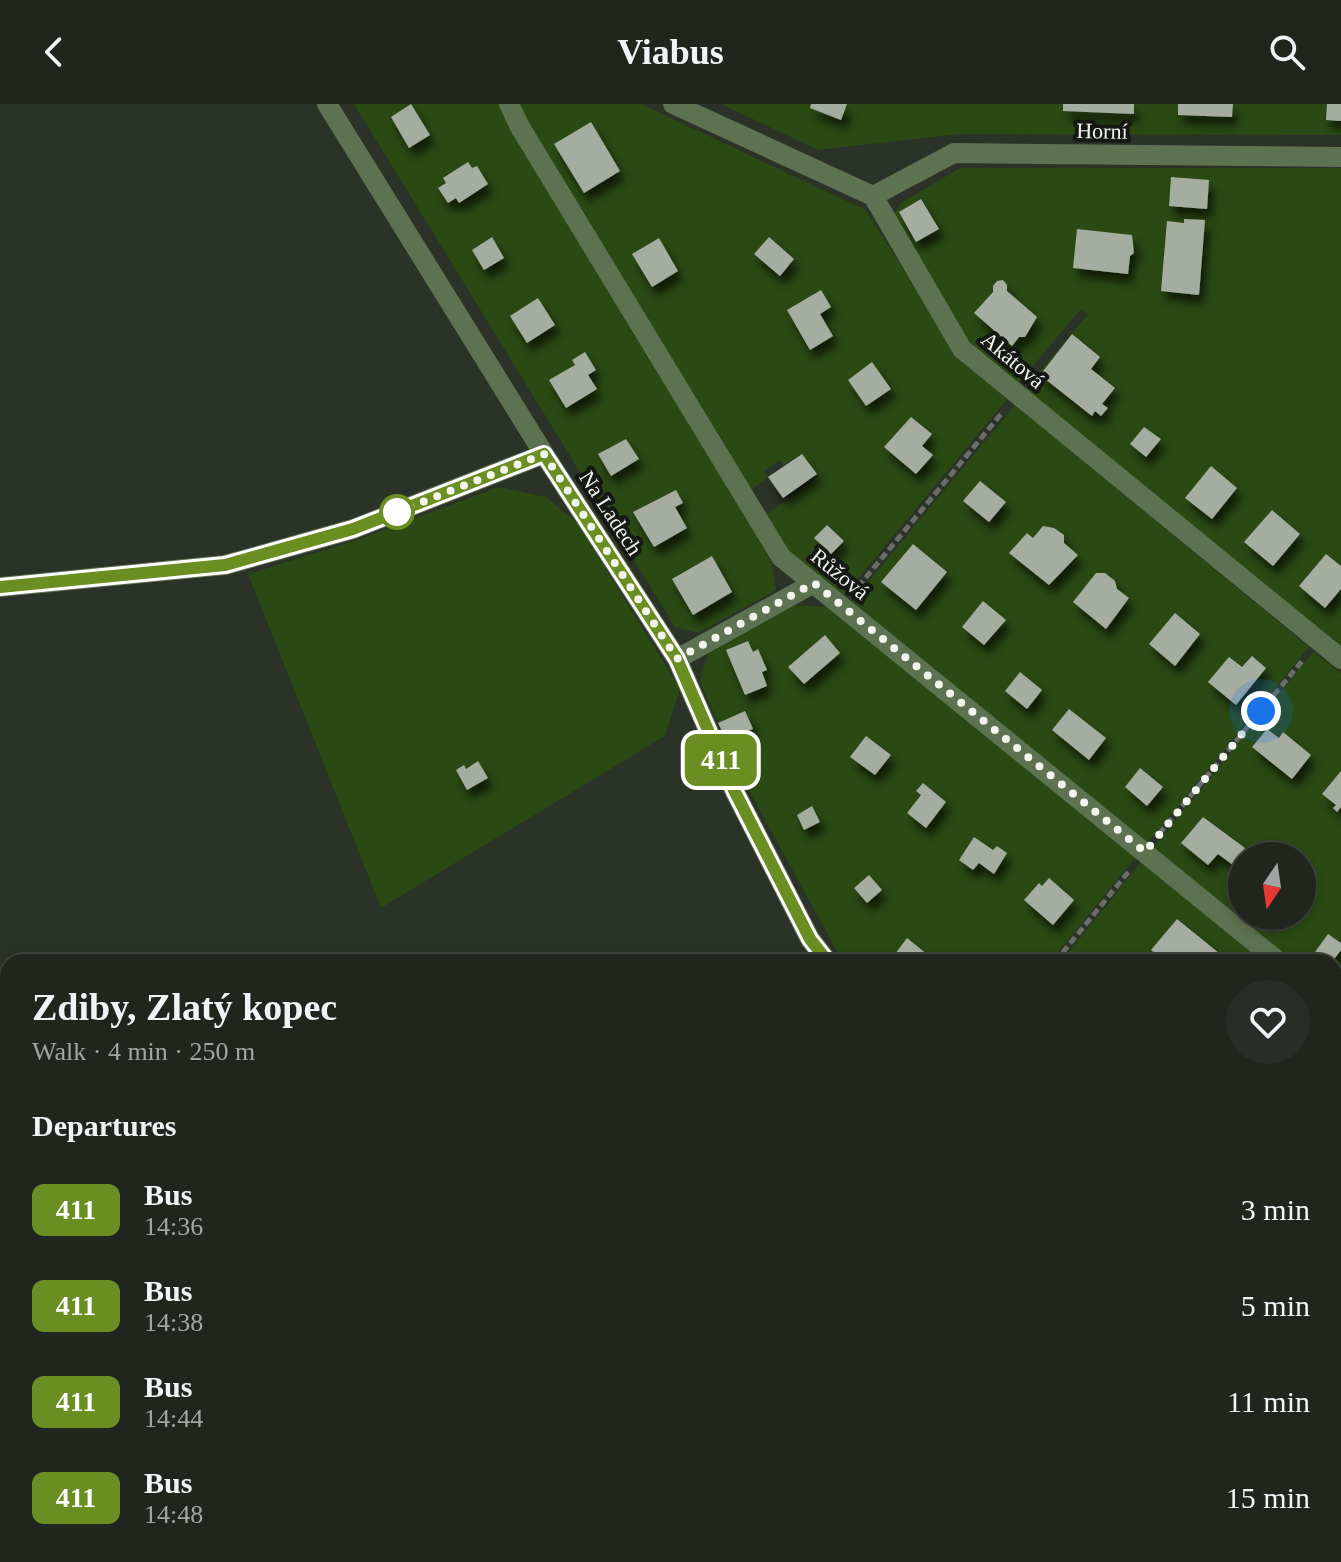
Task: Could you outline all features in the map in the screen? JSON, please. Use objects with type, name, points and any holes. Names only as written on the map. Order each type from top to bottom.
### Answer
[{"type":"street","name":"Na Ladech","points":[[327,104],[544,454],[677,659],[735,792],[810,939],[822,954]]},
{"type":"street","name":"Růžová","points":[[509,104],[528,141],[781,557],[1269,954]]},
{"type":"street","points":[[673,104],[873,196]]},
{"type":"street","name":"Horní","points":[[873,196],[954,153],[1341,157]]},
{"type":"street","name":"Akátová","points":[[873,196],[962,349],[1341,659]]},
{"type":"street","points":[[0,587],[225,565],[353,529],[544,454]]},
{"type":"street","points":[[677,659],[814,583]]},
{"type":"path","points":[[842,606],[1017,394]]},
{"type":"path","points":[[1062,954],[1319,641]]},
{"type":"green space","points":[[354,104],[499,104],[771,560],[776,590],[698,633],[675,627]]},
{"type":"green space","points":[[516,104],[641,104],[866,210],[962,362],[1007,399],[842,598],[783,550],[763,517],[818,477],[801,454],[784,465],[780,460],[764,471],[768,477],[748,492]]},
{"type":"green space","points":[[721,104],[1341,104],[1341,135],[960,134],[818,150]]},
{"type":"green space","points":[[960,168],[1341,168],[1341,651],[1024,391],[1088,314],[1080,310],[1017,385],[976,352],[891,219],[901,203]]},
{"type":"green space","points":[[1015,405],[1309,647],[1147,844],[850,604]]},
{"type":"green space","points":[[499,487],[546,497],[578,524],[680,689],[665,736],[381,908],[248,574],[357,540]]},
{"type":"green space","points":[[791,605],[830,607],[1136,857],[1057,954],[839,954],[746,785],[726,740],[753,729],[718,723],[700,681],[710,647]]},
{"type":"green space","points":[[1313,652],[1341,673],[1341,954],[1282,954],[1253,930],[1316,930],[1316,842],[1228,842],[1228,910],[1153,848]]},
{"type":"green space","points":[[1141,862],[1255,954],[1067,954]]},
{"type":"building","points":[[411,104],[430,135],[409,148],[391,117]]},
{"type":"building","points":[[811,104],[847,104],[841,120],[810,108]]},
{"type":"building","points":[[1063,104],[1134,104],[1134,114],[1063,111]]},
{"type":"building","points":[[1178,104],[1233,104],[1232,117],[1178,115]]},
{"type":"building","points":[[1327,104],[1341,104],[1341,121],[1326,120]]},
{"type":"building","points":[[591,122],[620,171],[584,193],[554,144]]},
{"type":"building","points":[[468,162],[472,168],[477,166],[488,184],[459,203],[456,198],[448,203],[438,188],[446,183],[443,178]]},
{"type":"building","points":[[1171,177],[1209,180],[1207,209],[1169,206]]},
{"type":"building","points":[[921,199],[939,229],[916,242],[899,212]]},
{"type":"building","points":[[1184,219],[1205,220],[1199,295],[1161,291],[1167,221],[1184,223]]},
{"type":"building","points":[[1077,229],[1132,235],[1134,253],[1130,256],[1128,274],[1073,268]]},
{"type":"building","points":[[492,237],[504,258],[484,270],[472,250]]},
{"type":"building","points":[[769,237],[794,259],[780,276],[754,254]]},
{"type":"building","points":[[659,238],[678,271],[652,287],[632,254]]},
{"type":"building","points":[[1003,280],[1007,291],[1037,317],[1025,337],[1019,337],[1012,346],[974,313],[993,292],[997,281]]},
{"type":"building","points":[[821,290],[831,307],[820,314],[833,336],[810,350],[787,310]]},
{"type":"building","points":[[538,298],[555,325],[527,343],[510,316]]},
{"type":"building","points":[[1072,334],[1100,357],[1091,369],[1115,388],[1102,404],[1108,408],[1101,416],[1095,411],[1092,416],[1040,375]]},
{"type":"building","points":[[585,352],[596,370],[588,375],[597,389],[566,408],[549,380],[575,365],[572,360]]},
{"type":"building","points":[[872,362],[891,389],[866,406],[848,380]]},
{"type":"building","points":[[911,417],[932,434],[922,446],[933,455],[916,474],[884,447]]},
{"type":"building","points":[[1144,427],[1161,439],[1146,457],[1130,444]]},
{"type":"building","points":[[626,439],[639,459],[611,476],[598,454]]},
{"type":"building","points":[[802,454],[817,474],[783,498],[768,477]]},
{"type":"building","points":[[1211,466],[1237,488],[1212,519],[1185,498]]},
{"type":"building","points":[[980,481],[1006,502],[989,522],[963,501]]},
{"type":"building","points":[[676,490],[683,503],[675,507],[687,528],[654,547],[633,512]]},
{"type":"building","points":[[1272,510],[1300,534],[1273,566],[1244,542]]},
{"type":"building","points":[[827,525],[844,541],[831,554],[814,538]]},
{"type":"building","points":[[1043,526],[1054,528],[1064,535],[1064,543],[1078,555],[1049,585],[1009,553],[1027,533],[1033,538]]},
{"type":"building","points":[[913,544],[947,572],[916,610],[881,582]]},
{"type":"building","points":[[1326,554],[1341,566],[1341,589],[1325,608],[1299,586]]},
{"type":"building","points":[[712,556],[732,592],[693,615],[672,579]]},
{"type":"building","points":[[1096,573],[1105,573],[1115,581],[1117,589],[1129,598],[1106,629],[1073,602]]},
{"type":"building","points":[[983,601],[1006,620],[984,645],[962,627]]},
{"type":"building","points":[[1175,613],[1200,634],[1175,666],[1149,644]]},
{"type":"building","points":[[825,635],[840,653],[804,684],[788,667]]},
{"type":"building","points":[[748,641],[753,652],[758,649],[767,670],[762,672],[767,686],[745,695],[726,650]]},
{"type":"building","points":[[1252,656],[1266,668],[1236,705],[1208,682],[1229,657],[1242,667]]},
{"type":"building","points":[[1020,672],[1042,690],[1027,709],[1005,691]]},
{"type":"building","points":[[1069,709],[1106,738],[1089,760],[1052,730]]},
{"type":"building","points":[[745,711],[753,729],[726,740],[718,723]]},
{"type":"building","points":[[1267,729],[1279,738],[1283,732],[1311,755],[1292,779],[1252,747]]},
{"type":"building","points":[[866,736],[891,755],[875,775],[850,757]]},
{"type":"building","points":[[478,761],[488,778],[467,790],[456,770],[464,765],[466,769]]},
{"type":"building","points":[[1140,768],[1163,787],[1147,806],[1125,787]]},
{"type":"building","points":[[1341,771],[1341,807],[1337,812],[1333,808],[1336,805],[1322,794]]},
{"type":"building","points":[[923,783],[946,802],[926,828],[907,813],[921,795],[916,791]]},
{"type":"building","points":[[812,806],[820,822],[804,830],[797,815]]},
{"type":"building","points":[[1203,817],[1237,842],[1228,842],[1228,861],[1218,854],[1208,865],[1181,843]]},
{"type":"building","points":[[974,837],[993,850],[997,846],[1007,853],[994,874],[979,863],[973,870],[959,860]]},
{"type":"building","points":[[869,875],[882,890],[867,903],[854,888]]},
{"type":"building","points":[[1049,878],[1074,900],[1053,925],[1024,900],[1039,883],[1042,886]]},
{"type":"building","points":[[1177,919],[1220,954],[1156,954],[1151,950]]},
{"type":"building","points":[[1328,934],[1341,943],[1338,954],[1315,952]]},
{"type":"building","points":[[907,938],[927,954],[895,954]]},
{"type":"bus line","name":"411","points":[[0,587],[225,565],[353,529],[544,454],[677,659],[735,792],[810,939],[822,954]]},
{"type":"route","points":[[397,512],[544,454],[677,659],[814,583],[1145,852],[1261,711]]}]
